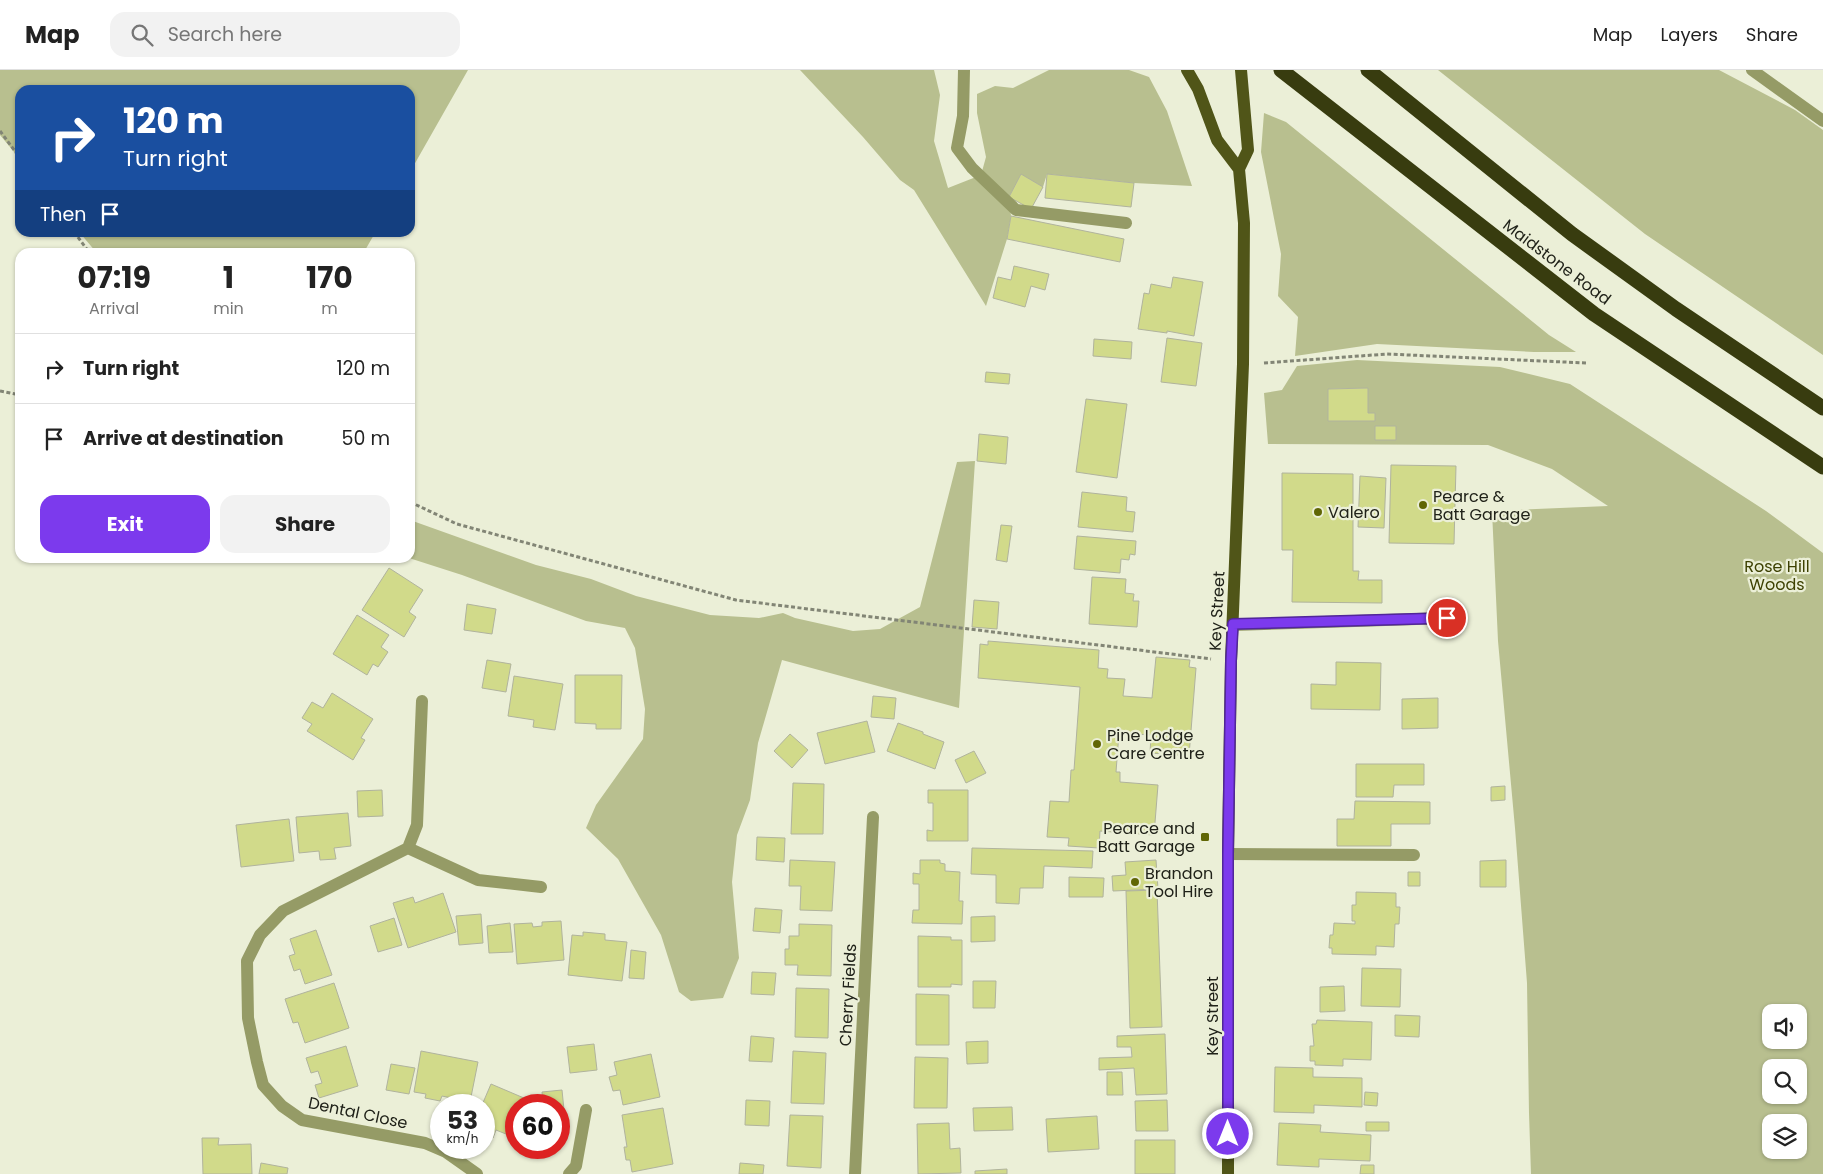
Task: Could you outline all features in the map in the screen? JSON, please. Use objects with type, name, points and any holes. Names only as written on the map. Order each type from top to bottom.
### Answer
[{"type":"highway","name":"Maidstone Road","points":[[1280,70],[1594,314],[1823,467]]},
{"type":"highway","name":"Maidstone Road","points":[[1368,70],[1572,234],[1676,309],[1823,408]]},
{"type":"main road","points":[[1186,70],[1198,89],[1217,140],[1240,169]]},
{"type":"main road","name":"Key Street","points":[[1228,1174],[1228,854],[1231,661],[1243,364],[1244,223],[1240,169],[1248,150],[1241,71]]},
{"type":"street","points":[[964,70],[963,116],[957,148],[978,174],[1016,210],[1126,223]]},
{"type":"street","points":[[1752,70],[1823,121]]},
{"type":"street","points":[[1233,624],[1447,618]]},
{"type":"street","points":[[422,701],[417,825],[408,848],[478,880],[541,886]]},
{"type":"street","name":"Cherry Fields","points":[[855,1174],[873,817]]},
{"type":"street","name":"Dental Close","points":[[408,848],[283,911],[260,935],[247,961],[248,1018],[257,1062],[263,1085],[282,1106],[302,1120],[424,1143],[446,1152],[477,1174]]},
{"type":"street","points":[[1228,854],[1414,855]]},
{"type":"street","points":[[570,1174],[576,1166],[586,1110]]},
{"type":"path","points":[[0,131],[15,151]]},
{"type":"path","points":[[78,237],[86,248]]},
{"type":"path","points":[[1243,364],[1387,354],[1586,363]]},
{"type":"path","points":[[0,390],[15,394]]},
{"type":"path","points":[[415,504],[457,524],[736,600],[1231,661]]},
{"type":"green space","points":[[0,70],[468,70],[415,163],[415,85],[15,85],[15,153],[0,135]]},
{"type":"green space","points":[[800,70],[934,70],[940,95],[934,141],[948,188],[981,175],[986,157],[977,113],[977,94],[995,86],[1013,88],[1049,70],[1129,70],[1149,77],[1167,111],[1192,186],[1134,183],[1047,174],[1043,187],[1021,175],[1009,197],[1011,216],[1007,239],[986,306],[914,190],[900,180],[863,137]]},
{"type":"green space","points":[[1438,70],[1719,70],[1795,110],[1823,130],[1823,355],[1645,234]]},
{"type":"green space","points":[[1264,113],[1286,122],[1549,335],[1576,352],[1534,352],[1377,344],[1295,356],[1298,317],[1278,296],[1281,254],[1261,152]]},
{"type":"green space","points":[[83,237],[373,237],[366,248],[93,248]]},
{"type":"green space","name":"Rose Hill Woods","points":[[1357,360],[1500,367],[1570,384],[1766,511],[1823,553],[1823,1174],[1531,1174],[1527,983],[1498,641],[1492,511],[1608,506],[1552,469],[1488,445],[1268,444],[1264,393],[1282,390],[1297,366]],"holes":[[[1367,388],[1368,413],[1375,413],[1375,421],[1328,421],[1328,389]],[[1375,426],[1396,426],[1396,439],[1375,440]]]},
{"type":"green space","points":[[975,461],[959,708],[782,660],[758,743],[750,800],[737,835],[732,882],[739,958],[723,998],[691,1001],[679,992],[661,935],[618,859],[586,828],[596,805],[643,739],[645,709],[635,648],[625,628],[586,621],[462,575],[415,560],[415,522],[536,565],[591,579],[636,596],[710,615],[759,618],[783,613],[795,618],[853,631],[880,629],[920,607],[957,462]]},
{"type":"building","points":[[1021,174],[1043,187],[1031,209],[1009,197]]},
{"type":"building","points":[[1047,174],[1134,183],[1131,207],[1045,198]]},
{"type":"building","points":[[1011,216],[1124,239],[1120,262],[1007,239]]},
{"type":"building","points":[[1014,266],[1049,274],[1045,290],[1031,286],[1025,307],[993,298],[998,277],[1011,280]]},
{"type":"building","points":[[1173,277],[1203,282],[1194,336],[1167,331],[1167,333],[1138,329],[1144,293],[1149,294],[1151,284],[1171,288]]},
{"type":"building","points":[[1167,338],[1202,343],[1196,386],[1161,382]]},
{"type":"building","points":[[1094,339],[1132,342],[1131,359],[1093,356]]},
{"type":"building","points":[[986,372],[1010,374],[1009,384],[985,382]]},
{"type":"building","points":[[1368,388],[1368,413],[1375,413],[1375,421],[1328,421],[1328,389]]},
{"type":"building","points":[[1086,399],[1127,404],[1117,478],[1076,472]]},
{"type":"building","points":[[1375,426],[1396,426],[1396,440],[1375,440]]},
{"type":"building","points":[[979,434],[1008,437],[1006,464],[977,461]]},
{"type":"building","name":"Pearce & Batt Garage","points":[[1391,465],[1456,466],[1454,544],[1389,543]]},
{"type":"building","name":"Valero","points":[[1282,473],[1353,474],[1353,571],[1359,571],[1358,580],[1382,580],[1382,603],[1292,602],[1293,550],[1282,550]]},
{"type":"building","points":[[1360,476],[1386,478],[1384,528],[1358,527]]},
{"type":"building","points":[[1082,492],[1127,497],[1126,511],[1135,512],[1133,532],[1078,527]]},
{"type":"building","points":[[1001,525],[1012,526],[1007,562],[996,560]]},
{"type":"building","points":[[1077,536],[1136,541],[1135,555],[1130,554],[1129,560],[1121,559],[1120,573],[1074,569]]},
{"type":"building","points":[[389,568],[423,590],[409,612],[416,617],[404,637],[362,610]]},
{"type":"building","points":[[1092,577],[1126,579],[1125,593],[1134,594],[1133,601],[1139,601],[1137,627],[1089,624]]},
{"type":"building","points":[[974,600],[999,602],[997,629],[972,627]]},
{"type":"building","points":[[467,604],[496,609],[492,634],[464,630]]},
{"type":"building","points":[[357,615],[389,635],[381,647],[388,652],[378,667],[373,664],[367,675],[333,654]]},
{"type":"building","name":"Pine Lodge Care Centre","points":[[988,641],[1099,650],[1098,668],[1108,669],[1107,678],[1125,679],[1123,696],[1152,698],[1156,657],[1190,660],[1189,667],[1196,668],[1189,756],[1150,753],[1151,735],[1119,733],[1116,772],[1120,772],[1120,782],[1158,785],[1154,835],[1100,831],[1099,848],[1068,846],[1069,838],[1047,837],[1050,801],[1069,802],[1071,770],[1074,770],[1080,687],[978,678],[980,644],[988,645]]},
{"type":"building","points":[[487,660],[511,664],[506,692],[482,688]]},
{"type":"building","points":[[1336,662],[1381,663],[1380,710],[1311,709],[1311,684],[1336,685]]},
{"type":"building","points":[[575,675],[622,675],[621,729],[596,729],[596,724],[575,723]]},
{"type":"building","points":[[514,676],[563,684],[555,730],[533,727],[534,720],[508,716]]},
{"type":"building","points":[[332,693],[373,719],[361,738],[365,740],[353,760],[307,731],[312,724],[302,718],[312,702],[323,708]]},
{"type":"building","points":[[873,696],[896,698],[894,719],[871,717]]},
{"type":"building","points":[[1438,698],[1438,728],[1402,729],[1402,699]]},
{"type":"building","points":[[867,721],[875,752],[825,764],[817,733]]},
{"type":"building","points":[[898,723],[944,742],[935,769],[887,751]]},
{"type":"building","points":[[790,734],[808,750],[792,768],[774,751]]},
{"type":"building","points":[[974,751],[986,773],[966,783],[955,760]]},
{"type":"building","points":[[1356,764],[1424,764],[1424,785],[1394,785],[1393,797],[1356,797]]},
{"type":"building","points":[[793,783],[824,784],[823,834],[791,834]]},
{"type":"building","points":[[1505,786],[1505,800],[1491,801],[1491,787]]},
{"type":"building","points":[[382,790],[383,816],[358,817],[357,791]]},
{"type":"building","points":[[928,790],[968,790],[968,841],[927,841],[927,830],[933,831],[933,803],[928,803]]},
{"type":"building","points":[[1355,801],[1430,802],[1430,824],[1391,824],[1391,846],[1337,846],[1337,819],[1354,819]]},
{"type":"building","points":[[348,813],[351,846],[334,848],[336,859],[320,860],[319,851],[299,853],[296,817]]},
{"type":"building","points":[[289,819],[294,861],[241,867],[236,825]]},
{"type":"building","points":[[757,837],[785,838],[784,862],[756,860]]},
{"type":"building","points":[[972,848],[1093,851],[1092,868],[1044,866],[1043,888],[1020,888],[1019,904],[996,903],[996,875],[971,874]]},
{"type":"building","points":[[790,860],[835,862],[832,911],[800,910],[801,886],[789,886]]},
{"type":"building","points":[[920,860],[940,860],[940,863],[945,864],[945,871],[960,872],[959,901],[963,901],[962,924],[912,923],[913,910],[919,910],[919,884],[913,884],[913,873],[920,874]]},
{"type":"building","name":"Brandon Tool Hire","points":[[1156,860],[1158,889],[1113,891],[1112,876],[1126,875],[1125,862]]},
{"type":"building","points":[[1506,860],[1506,887],[1480,887],[1480,861]]},
{"type":"building","points":[[1408,872],[1420,872],[1420,886],[1408,886]]},
{"type":"building","points":[[1069,877],[1104,878],[1103,897],[1069,897]]},
{"type":"building","points":[[1157,890],[1162,1027],[1130,1028],[1126,891]]},
{"type":"building","points":[[1356,892],[1396,893],[1396,907],[1400,907],[1399,924],[1395,924],[1394,947],[1376,946],[1376,955],[1332,954],[1332,948],[1329,948],[1330,935],[1333,935],[1334,923],[1355,924],[1355,921],[1352,921],[1352,905],[1356,905]]},
{"type":"building","points":[[443,893],[456,932],[408,948],[393,903],[413,897],[415,903]]},
{"type":"building","points":[[755,908],[782,910],[780,933],[753,931]]},
{"type":"building","points":[[481,914],[483,943],[459,945],[456,916]]},
{"type":"building","points":[[995,916],[995,941],[971,942],[971,917]]},
{"type":"building","points":[[394,918],[402,945],[378,952],[370,926]]},
{"type":"building","points":[[561,921],[564,960],[517,964],[514,924],[532,923],[533,927],[542,926],[542,922]]},
{"type":"building","points":[[510,923],[513,952],[489,953],[487,926]]},
{"type":"building","points":[[799,924],[832,925],[831,976],[797,975],[798,965],[785,965],[785,949],[789,949],[789,936],[799,936]]},
{"type":"building","points":[[316,930],[332,975],[305,984],[300,969],[294,971],[289,956],[295,954],[290,939]]},
{"type":"building","points":[[583,932],[605,934],[605,940],[627,942],[622,981],[568,975],[572,935],[583,936]]},
{"type":"building","points":[[918,936],[951,937],[951,940],[962,940],[962,985],[918,987]]},
{"type":"building","points":[[631,950],[646,952],[644,979],[629,978]]},
{"type":"building","points":[[1362,968],[1401,969],[1400,1007],[1361,1006]]},
{"type":"building","points":[[752,972],[776,973],[774,995],[751,994]]},
{"type":"building","points":[[973,981],[996,981],[995,1008],[973,1008]]},
{"type":"building","points":[[334,983],[349,1028],[305,1043],[298,1022],[293,1023],[285,999]]},
{"type":"building","points":[[1344,986],[1345,1011],[1320,1012],[1320,987]]},
{"type":"building","points":[[796,988],[829,989],[828,1038],[795,1037]]},
{"type":"building","points":[[916,994],[949,995],[949,1045],[916,1045]]},
{"type":"building","points":[[1395,1015],[1420,1016],[1419,1037],[1395,1036]]},
{"type":"building","points":[[1317,1020],[1372,1022],[1371,1060],[1343,1059],[1343,1066],[1315,1065],[1315,1061],[1310,1061],[1310,1046],[1314,1046],[1312,1024],[1316,1024]]},
{"type":"building","points":[[1165,1034],[1167,1094],[1136,1095],[1134,1068],[1099,1070],[1099,1058],[1132,1057],[1131,1047],[1117,1047],[1117,1036]]},
{"type":"building","points":[[751,1036],[774,1038],[772,1062],[749,1061]]},
{"type":"building","points":[[988,1041],[988,1063],[967,1064],[966,1042]]},
{"type":"building","points":[[594,1044],[597,1070],[570,1073],[567,1047]]},
{"type":"building","points":[[346,1046],[358,1086],[319,1098],[315,1085],[322,1083],[318,1071],[311,1073],[306,1058]]},
{"type":"building","points":[[421,1051],[478,1062],[472,1094],[430,1094],[430,1099],[425,1098],[426,1094],[414,1092]]},
{"type":"building","points":[[793,1051],[826,1053],[824,1104],[791,1103]]},
{"type":"building","points":[[651,1054],[660,1097],[623,1105],[620,1090],[613,1091],[609,1077],[617,1075],[614,1062]]},
{"type":"building","points":[[915,1057],[948,1058],[947,1108],[914,1108]]},
{"type":"building","points":[[391,1064],[415,1068],[409,1094],[386,1090]]},
{"type":"building","points":[[1275,1067],[1313,1068],[1313,1077],[1362,1078],[1362,1107],[1314,1105],[1314,1113],[1274,1112]]},
{"type":"building","points":[[1107,1072],[1122,1072],[1123,1095],[1107,1095]]},
{"type":"building","points":[[491,1084],[514,1094],[505,1094],[505,1134],[496,1130],[495,1133],[495,1094],[487,1094]]},
{"type":"building","points":[[562,1090],[562,1094],[542,1094],[542,1092]]},
{"type":"building","points":[[1365,1092],[1378,1093],[1377,1106],[1364,1105]]},
{"type":"building","points":[[746,1100],[770,1101],[769,1126],[745,1125]]},
{"type":"building","points":[[1167,1100],[1168,1131],[1136,1131],[1135,1101]]},
{"type":"building","points":[[1012,1107],[1013,1130],[974,1131],[973,1108]]},
{"type":"building","points":[[663,1108],[673,1164],[632,1172],[630,1160],[626,1160],[624,1147],[627,1147],[622,1115]]},
{"type":"building","points":[[790,1115],[823,1116],[821,1168],[787,1166]]},
{"type":"building","points":[[1097,1116],[1099,1149],[1048,1152],[1046,1119]]},
{"type":"building","points":[[1366,1122],[1389,1122],[1389,1131],[1366,1131]]},
{"type":"building","points":[[949,1123],[950,1149],[960,1148],[961,1173],[918,1174],[917,1124]]},
{"type":"building","points":[[1279,1123],[1321,1125],[1320,1132],[1371,1135],[1370,1161],[1319,1159],[1319,1167],[1277,1165]]},
{"type":"building","points":[[202,1138],[219,1138],[218,1145],[251,1144],[252,1174],[203,1174]]},
{"type":"building","points":[[1135,1140],[1175,1140],[1175,1174],[1135,1174]]},
{"type":"building","points":[[261,1163],[288,1168],[287,1174],[259,1174]]},
{"type":"building","points":[[740,1163],[764,1165],[763,1174],[739,1174]]},
{"type":"building","points":[[1361,1165],[1374,1165],[1374,1174],[1360,1174]]},
{"type":"building","points":[[1007,1169],[1007,1174],[975,1174],[975,1171]]},
{"type":"place","name":"Pearce & Batt Garage","points":[[1423,505]]},
{"type":"place","name":"Valero","points":[[1318,512]]},
{"type":"place","name":"Pine Lodge Care Centre","points":[[1097,744]]},
{"type":"place","name":"Pearce and Batt Garage","points":[[1205,837]]},
{"type":"place","name":"Brandon Tool Hire","points":[[1135,882]]},
{"type":"route","points":[[1228,1134],[1228,854],[1233,624],[1447,618]]}]
